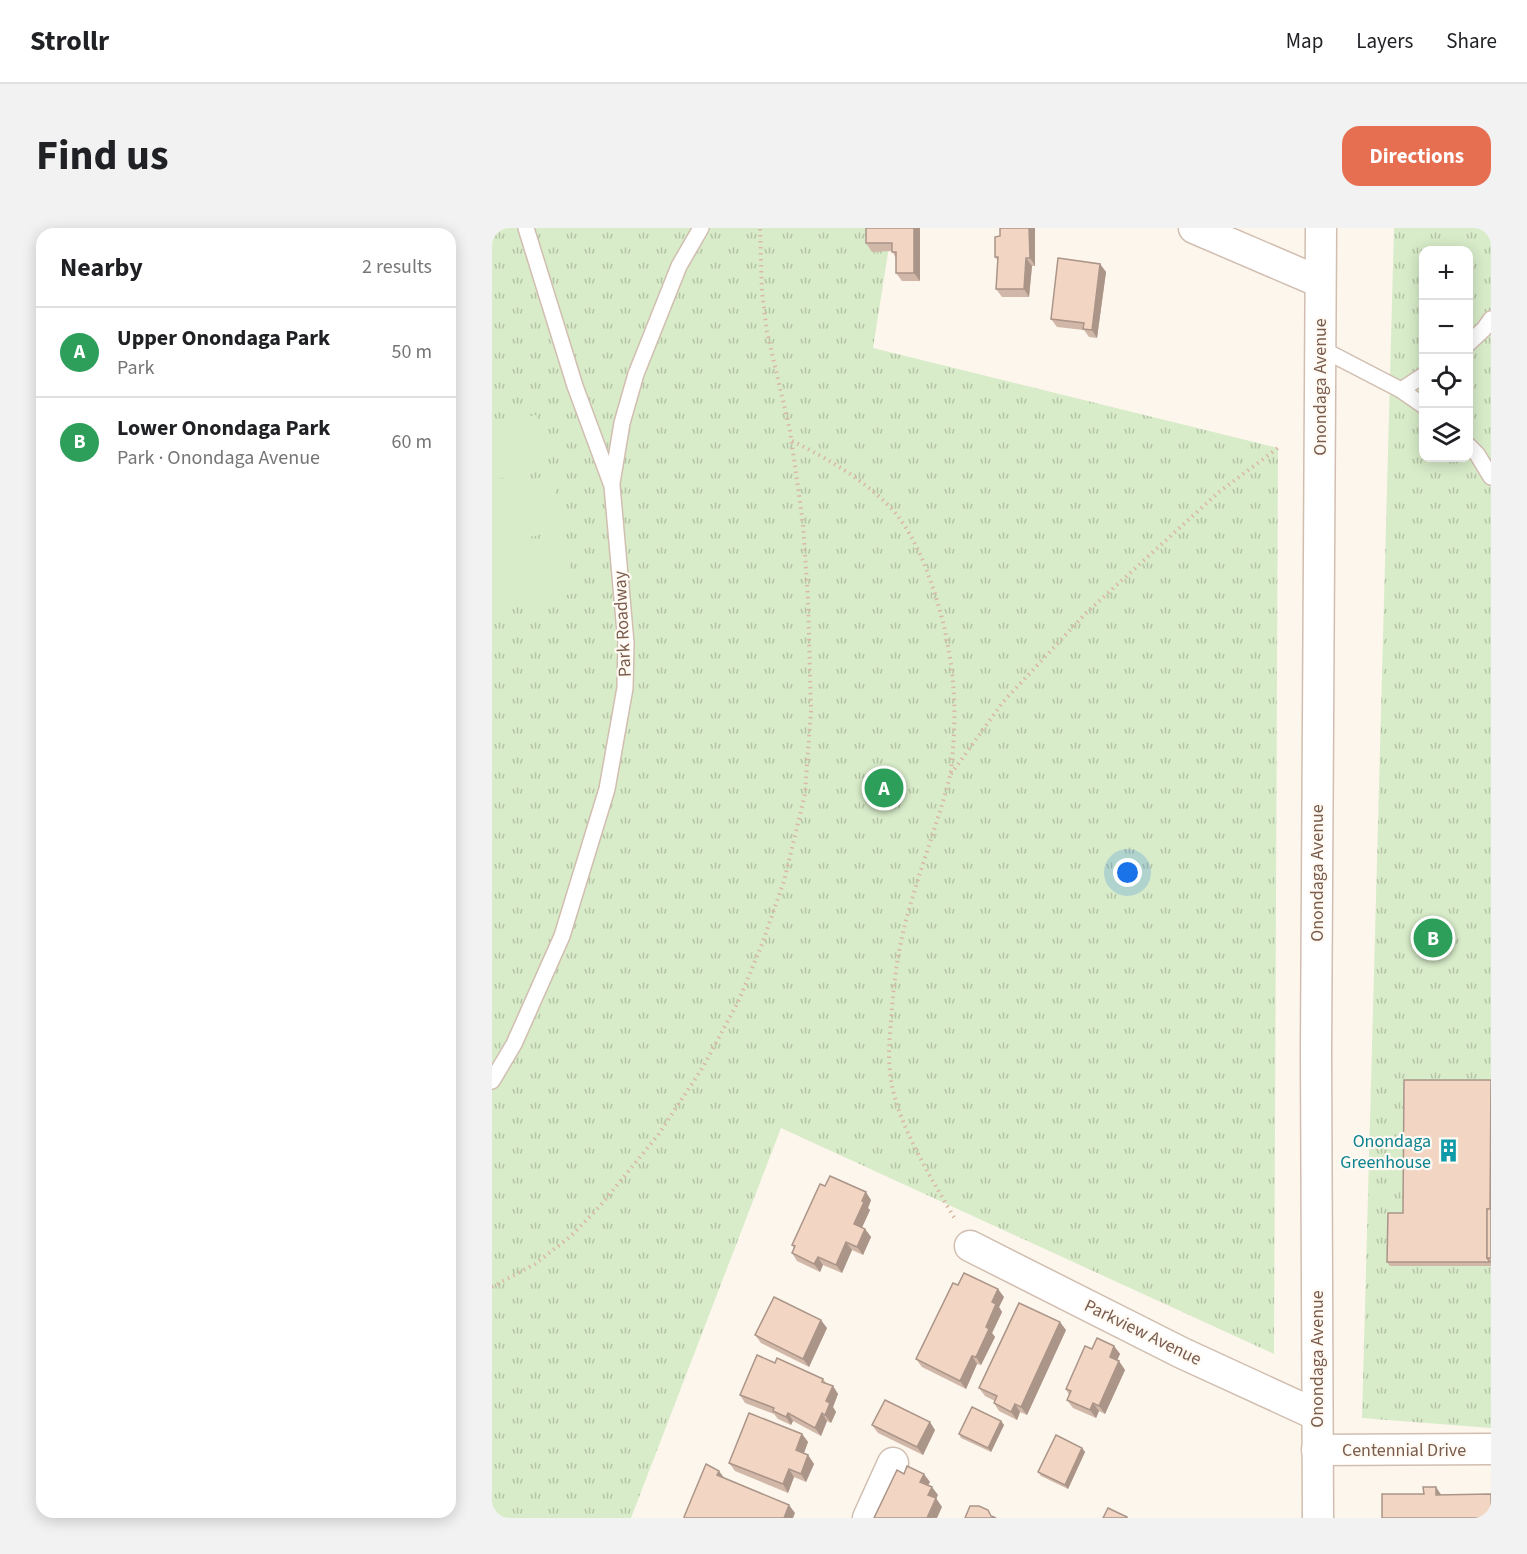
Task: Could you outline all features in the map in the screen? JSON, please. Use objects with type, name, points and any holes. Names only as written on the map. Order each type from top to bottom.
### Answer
[{"type":"street","points":[[1194,228],[1320,282]]},
{"type":"street","name":"Onondaga Avenue","points":[[1318,1518],[1316,1039],[1321,228]]},
{"type":"street","name":"Parkview Avenue","points":[[970,1246],[1182,1353],[1317,1415]]},
{"type":"street","name":"Centennial Drive","points":[[1317,1450],[1491,1449]]},
{"type":"street","points":[[868,1518],[893,1463]]},
{"type":"lane","name":"Park Roadway","points":[[492,1081],[514,1044],[562,936],[608,789],[625,688],[626,643],[612,486],[575,386],[526,228]]},
{"type":"lane","points":[[612,486],[622,423],[636,374],[679,266],[701,228]]},
{"type":"lane","points":[[1473,339],[1491,319]]},
{"type":"lane","points":[[1320,348],[1401,390],[1419,403]]},
{"type":"lane","points":[[1401,390],[1419,378]]},
{"type":"lane","points":[[1473,450],[1491,477]]},
{"type":"path","points":[[492,1287],[535,1264],[571,1236],[600,1206],[658,1135],[703,1066],[739,1000],[783,881],[805,794],[811,711],[808,599],[803,523],[791,441],[767,332],[762,292],[760,228]]},
{"type":"path","points":[[791,441],[825,457],[858,479],[890,507],[911,534],[927,573],[942,620],[952,672],[955,722],[951,774],[905,925],[893,987],[889,1044],[890,1079],[895,1102],[921,1161],[970,1246]]},
{"type":"path","points":[[951,774],[1003,702],[1086,613],[1219,492],[1278,448]]},
{"type":"green space","points":[[492,228],[892,228],[873,348],[1278,448],[1274,1354],[781,1128],[631,1518],[492,1518]]},
{"type":"green space","points":[[1394,228],[1491,228],[1491,1428],[1362,1418]]},
{"type":"green space","points":[[536,415],[548,469],[492,480],[492,424]]},
{"type":"green space","points":[[552,475],[563,530],[492,545],[492,488]]},
{"type":"green space","points":[[563,536],[575,593],[492,611],[492,551]]},
{"type":"building","points":[[866,228],[914,228],[914,273],[896,273],[896,252],[892,252],[892,243],[866,243]]},
{"type":"building","points":[[1000,228],[1029,228],[1030,258],[1026,258],[1024,289],[996,289],[998,257],[995,257],[995,237],[1000,236]]},
{"type":"building","points":[[1058,258],[1100,264],[1092,330],[1083,329],[1084,323],[1051,319]]},
{"type":"building","name":"Onondaga Greenhouse","points":[[1404,1080],[1491,1080],[1490,1209],[1487,1209],[1487,1258],[1490,1262],[1387,1262],[1388,1213],[1403,1213]]},
{"type":"building","points":[[830,1176],[866,1192],[854,1224],[865,1229],[857,1247],[846,1242],[836,1265],[818,1257],[814,1264],[792,1253],[795,1246],[792,1245],[820,1184],[825,1186]]},
{"type":"building","points":[[1487,1209],[1491,1209],[1491,1258],[1487,1258]]},
{"type":"building","points":[[964,1273],[998,1289],[992,1302],[996,1304],[986,1327],[989,1329],[976,1357],[972,1356],[960,1381],[916,1359],[953,1283],[958,1285]]},
{"type":"building","points":[[774,1297],[821,1320],[803,1359],[755,1335]]},
{"type":"building","points":[[1019,1303],[1060,1322],[1021,1407],[1015,1404],[1011,1412],[994,1403],[997,1396],[979,1388]]},
{"type":"building","points":[[1097,1338],[1114,1346],[1110,1357],[1119,1361],[1099,1406],[1093,1403],[1090,1410],[1067,1400],[1071,1391],[1066,1389],[1085,1346],[1092,1349]]},
{"type":"building","points":[[757,1355],[775,1363],[777,1358],[833,1386],[826,1401],[830,1403],[825,1415],[822,1413],[815,1428],[788,1413],[786,1417],[773,1411],[774,1408],[740,1395]]},
{"type":"building","points":[[885,1400],[930,1422],[917,1447],[872,1425]]},
{"type":"building","points":[[972,1407],[1001,1421],[988,1448],[959,1434]]},
{"type":"building","points":[[749,1413],[802,1434],[796,1450],[808,1455],[801,1474],[789,1469],[783,1484],[729,1463]]},
{"type":"building","points":[[1056,1435],[1082,1448],[1065,1485],[1038,1472]]},
{"type":"building","points":[[706,1464],[719,1471],[717,1475],[789,1505],[784,1518],[685,1518]]},
{"type":"building","points":[[907,1466],[924,1474],[920,1482],[932,1487],[928,1495],[936,1498],[927,1518],[874,1518],[897,1470],[904,1474]]},
{"type":"building","points":[[1423,1487],[1436,1487],[1436,1495],[1491,1494],[1491,1518],[1382,1518],[1382,1494],[1424,1494]]},
{"type":"building","points":[[970,1506],[979,1506],[988,1510],[991,1516],[996,1518],[965,1518]]},
{"type":"building","points":[[1108,1508],[1127,1517],[1127,1518],[1103,1518]]},
{"type":"place","name":"Upper Onondaga Park","points":[[884,788]]},
{"type":"place","name":"Lower Onondaga Park","points":[[1433,938]]},
{"type":"place","name":"Onondaga Greenhouse","points":[[1449,1151]]}]
